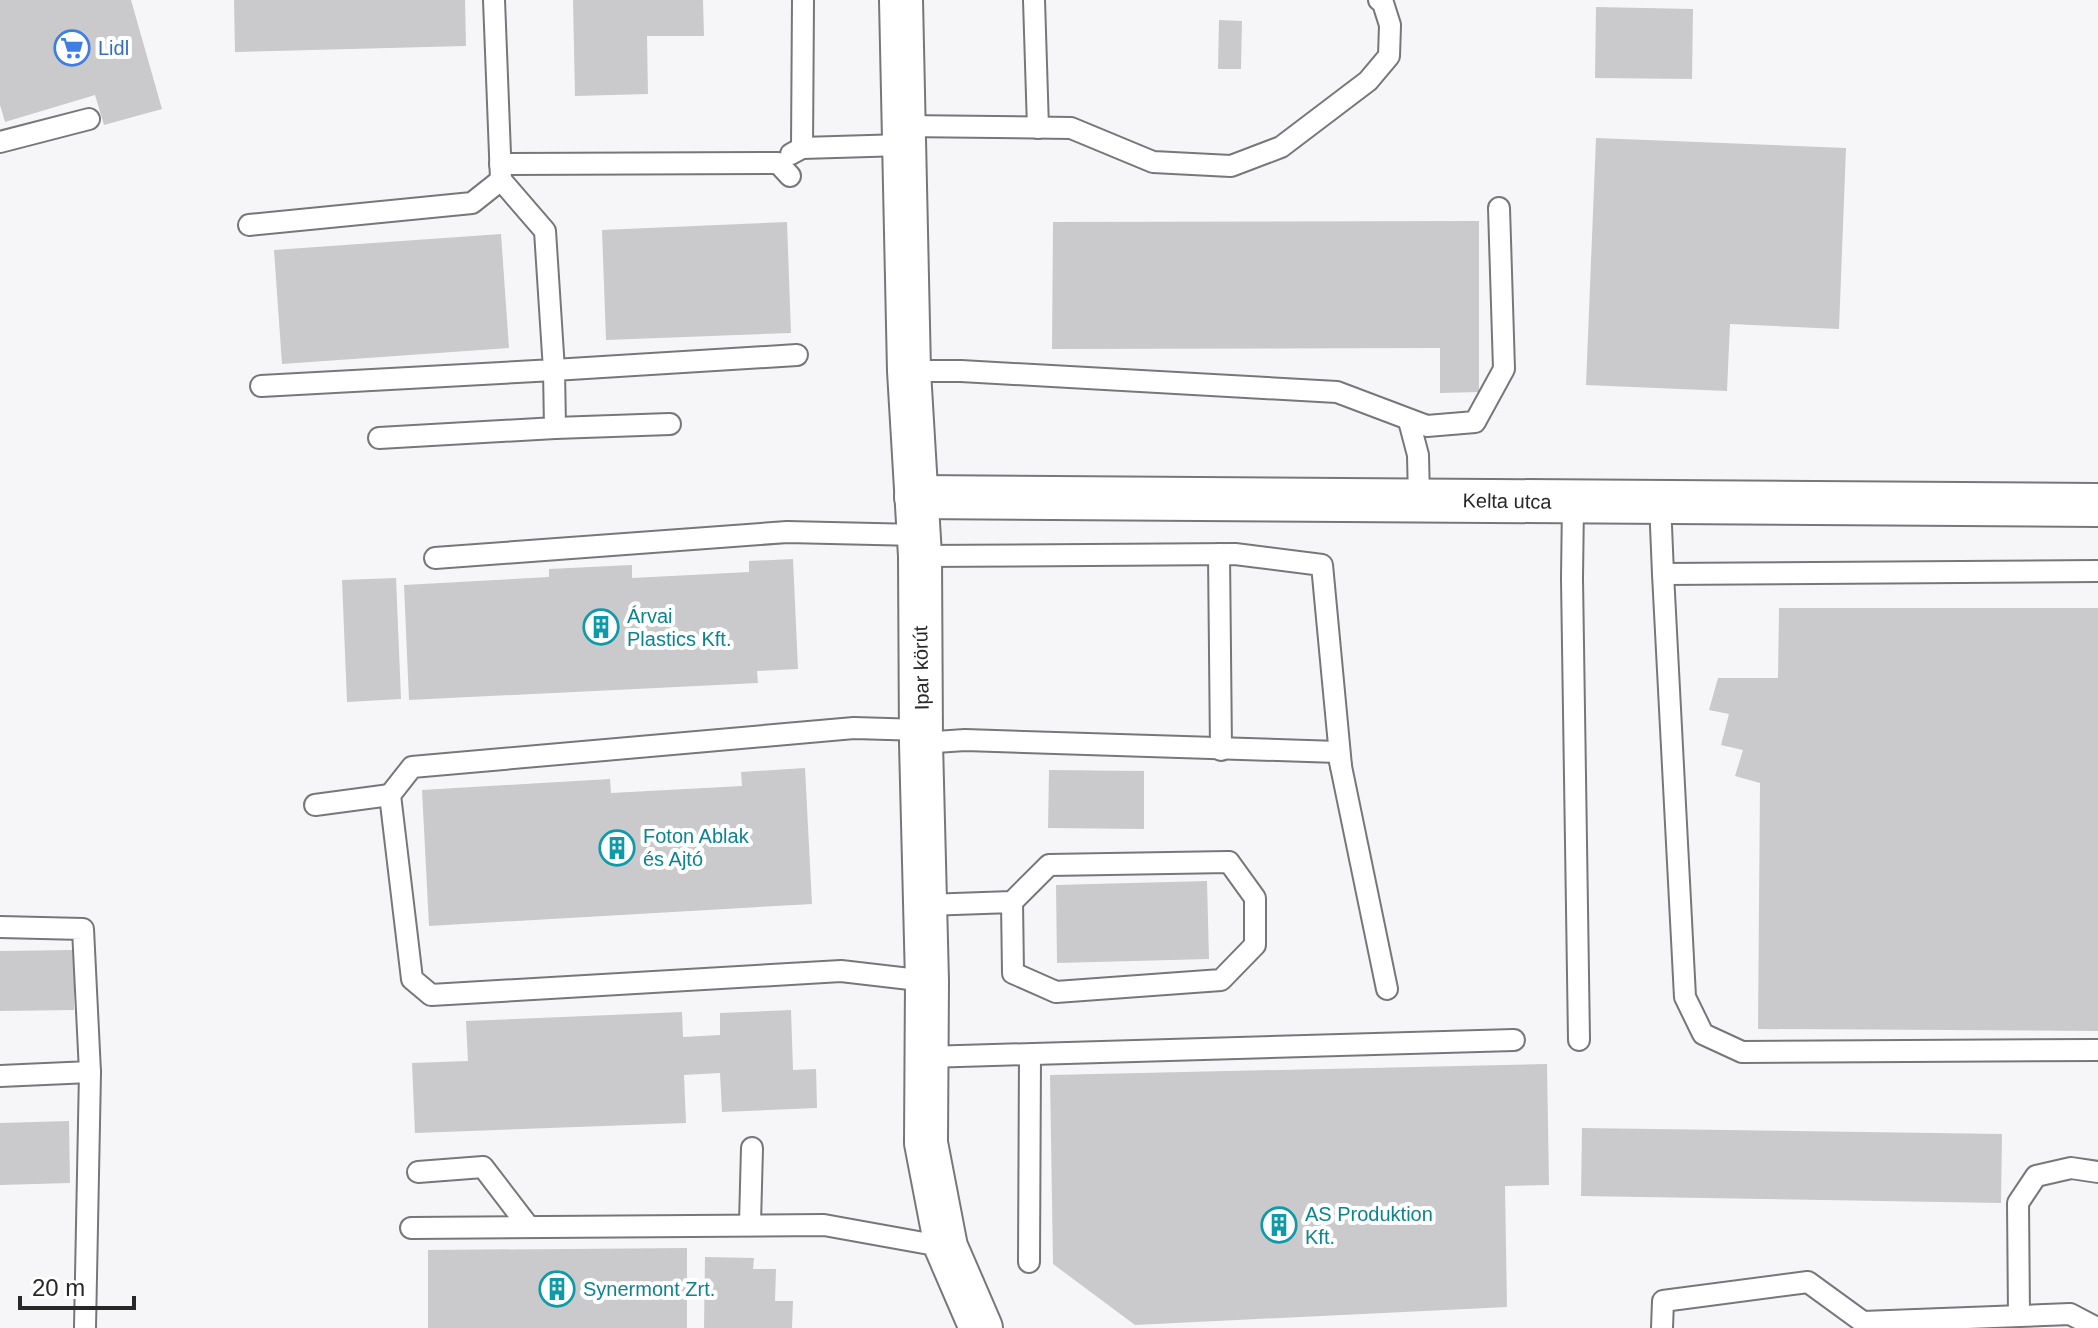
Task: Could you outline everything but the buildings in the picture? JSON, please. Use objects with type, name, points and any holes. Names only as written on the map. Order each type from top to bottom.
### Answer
[{"type":"street","name":"Ipar körút","points":[[901,0],[909,371],[918,529],[927,981],[926,1143],[946,1247],[981,1328]]},
{"type":"street","name":"Kelta utca","points":[[918,529],[1419,499],[2098,505]]},
{"type":"lane","points":[[494,0],[500,172],[545,231],[555,428]]},
{"type":"lane","points":[[249,225],[472,203],[500,172],[784,169],[802,148],[803,0]]},
{"type":"lane","points":[[1034,0],[1038,128]]},
{"type":"lane","points":[[802,148],[903,135],[1071,128],[1153,162],[1231,166],[1281,147],[1368,81],[1389,56],[1390,25],[1383,3],[1379,0]]},
{"type":"lane","points":[[0,142],[89,119]]},
{"type":"lane","points":[[909,371],[961,371],[1337,392],[1427,426],[1475,422],[1504,369],[1499,208]]},
{"type":"lane","points":[[261,386],[797,355]]},
{"type":"lane","points":[[1409,421],[1418,455],[1419,499]]},
{"type":"lane","points":[[379,438],[670,424]]},
{"type":"lane","points":[[1573,502],[1579,1040]]},
{"type":"lane","points":[[1660,502],[1685,997],[1703,1034],[1742,1052],[2098,1050]]},
{"type":"lane","points":[[435,558],[787,532],[918,529],[1322,565],[1341,766]]},
{"type":"lane","points":[[1219,554],[1221,750]]},
{"type":"lane","points":[[1663,574],[2098,571]]},
{"type":"lane","points":[[315,805],[390,795],[412,767],[854,728],[965,740],[1338,752],[1387,989]]},
{"type":"lane","points":[[390,795],[412,979],[431,995],[841,971],[927,981]]},
{"type":"lane","points":[[926,905],[1012,902],[1049,865],[1229,862],[1255,898],[1255,945],[1221,980],[1056,992],[1013,973],[1012,902]]},
{"type":"lane","points":[[0,927],[83,929],[90,1072],[85,1328]]},
{"type":"lane","points":[[926,1057],[1514,1040]]},
{"type":"lane","points":[[1029,1262],[1030,1055]]},
{"type":"lane","points":[[0,1076],[90,1072]]},
{"type":"lane","points":[[750,1223],[752,1148]]},
{"type":"lane","points":[[418,1172],[483,1167],[529,1227]]},
{"type":"lane","points":[[2019,1316],[2018,1203],[2036,1176],[2071,1168],[2098,1172]]},
{"type":"lane","points":[[411,1228],[750,1223],[824,1225],[946,1247]]},
{"type":"lane","points":[[1662,1328],[1663,1301],[1808,1282],[1863,1322],[2070,1314],[2097,1328]]},
{"type":"place","name":"Lidl","points":[[72,48]]},
{"type":"place","name":"Árvai Plastics Kft.","points":[[601,627]]},
{"type":"place","name":"Foton Ablak és Ajtó","points":[[617,848]]},
{"type":"place","name":"AS Produktion Kft.","points":[[1279,1225]]},
{"type":"place","name":"Synermont Zrt.","points":[[557,1289]]}]
